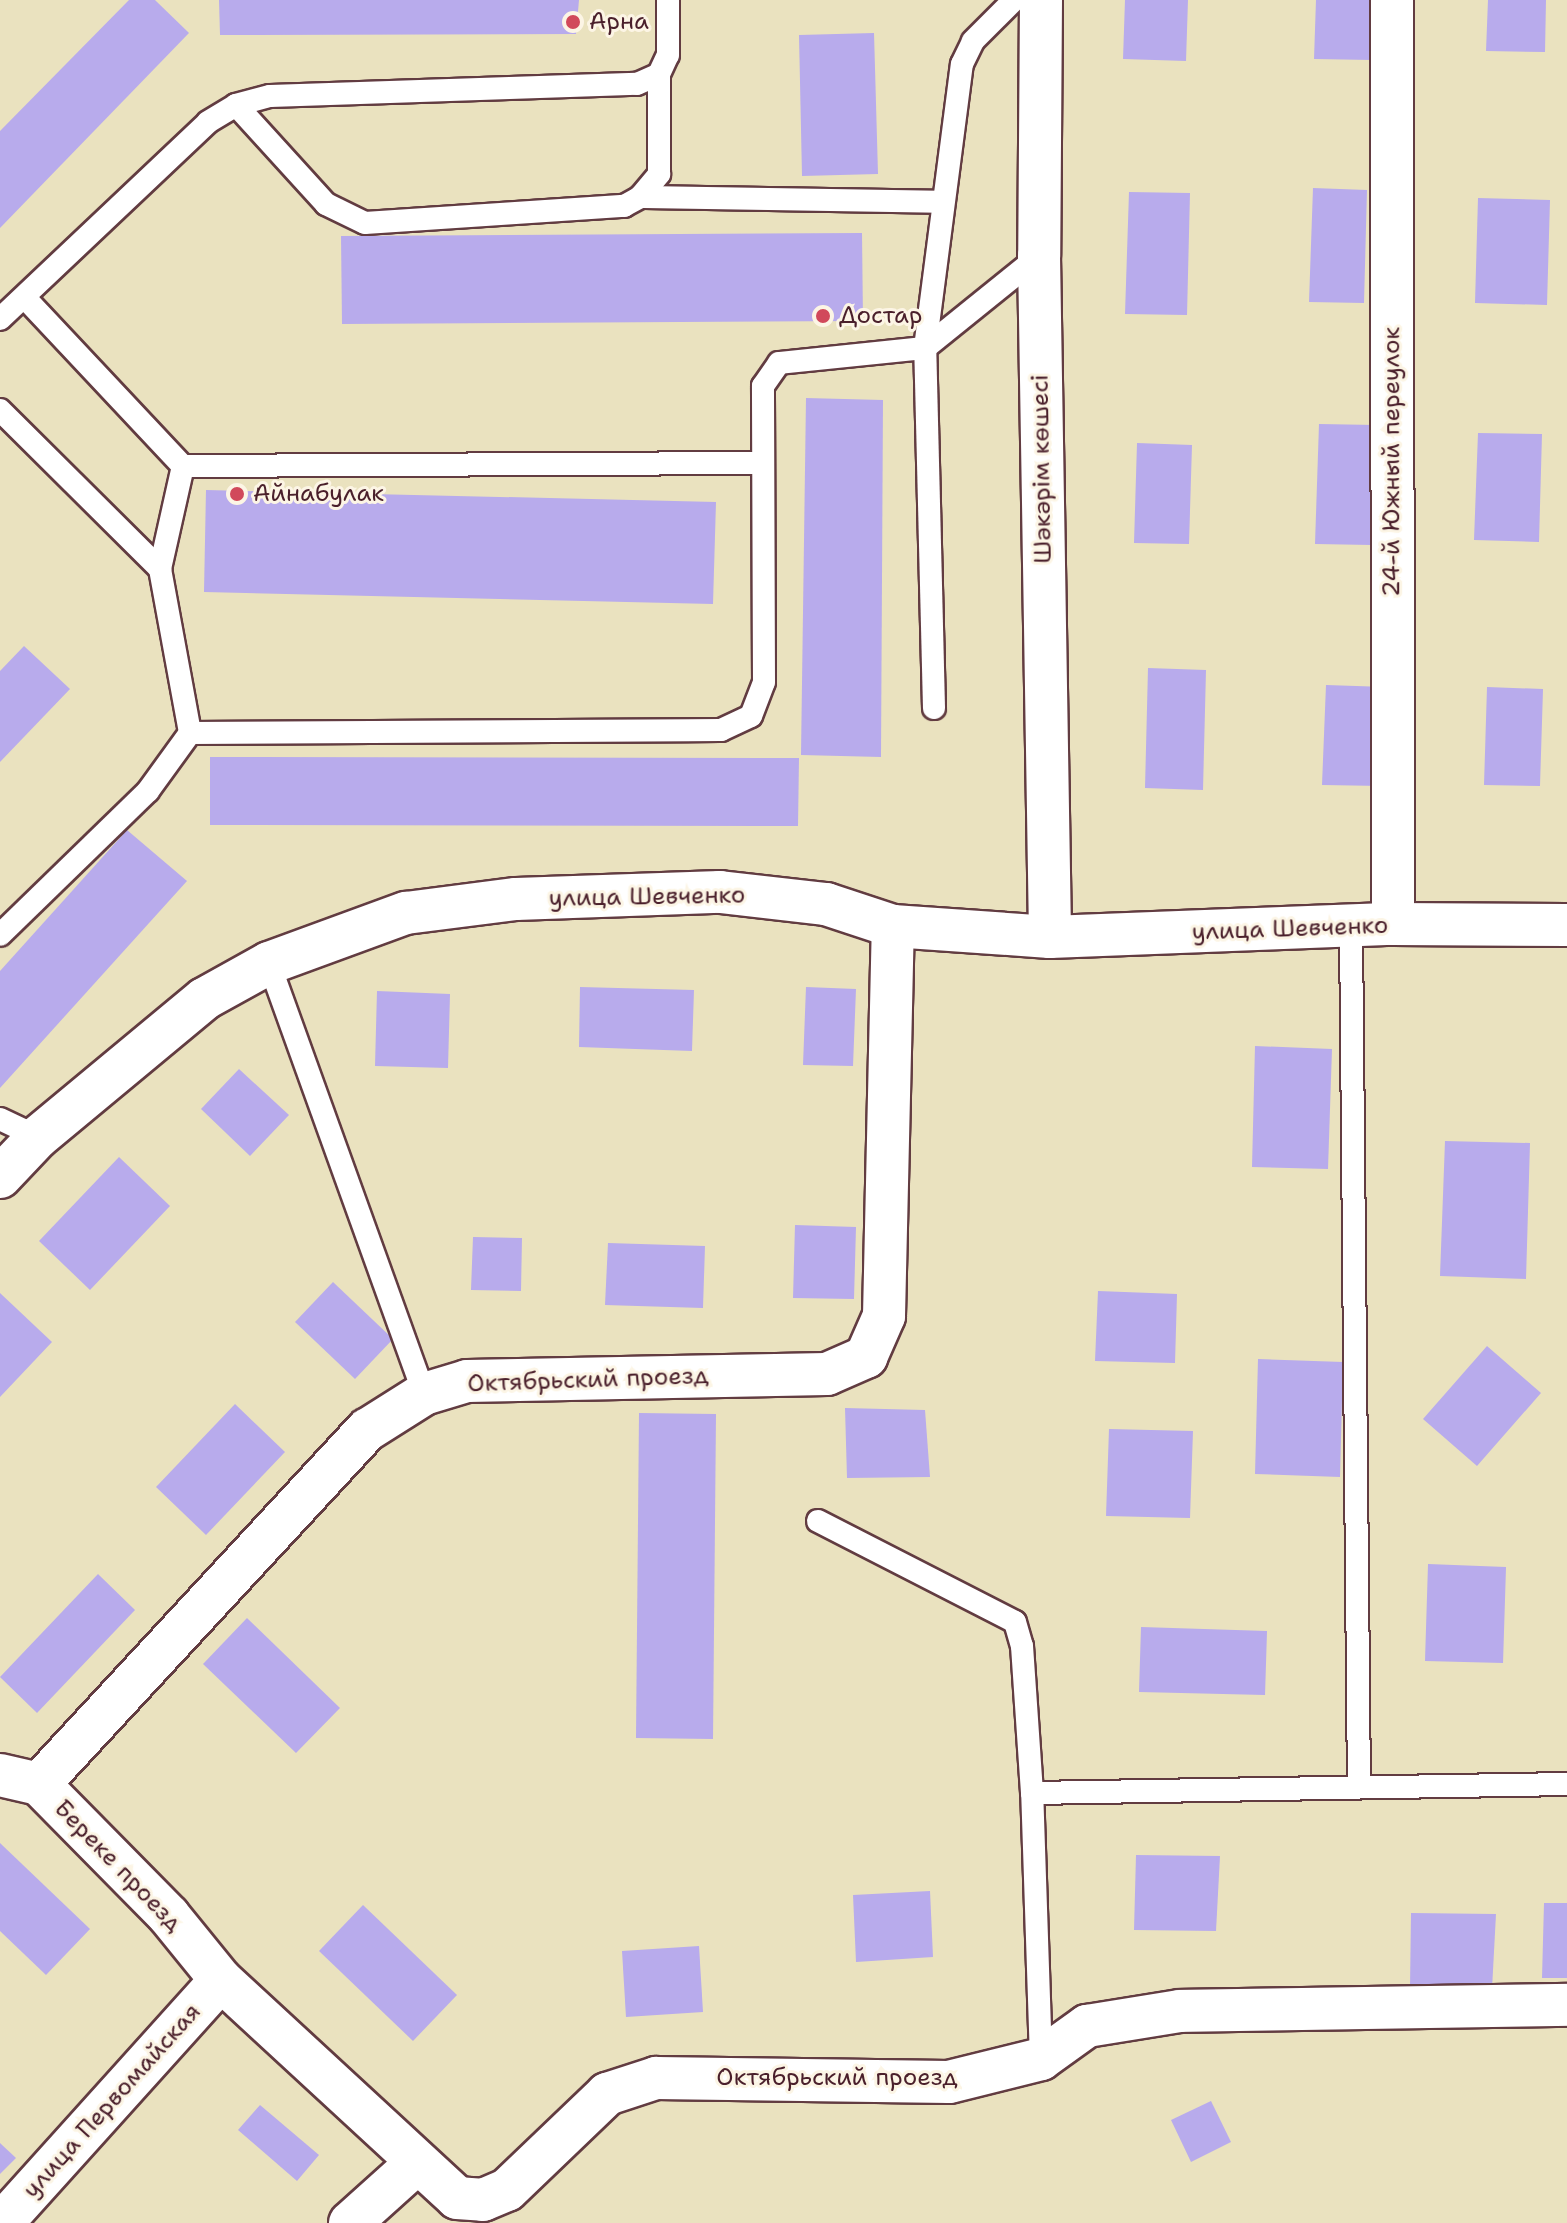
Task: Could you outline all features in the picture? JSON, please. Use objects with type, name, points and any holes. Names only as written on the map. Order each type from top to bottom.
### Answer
[{"type":"street","name":"Шәкәрім көшесі","points":[[1041,0],[1039,256],[1050,937]]},
{"type":"street","name":"24-й Южный переулок","points":[[1392,0],[1393,924]]},
{"type":"street","name":"улица Шевченко","points":[[0,1177],[38,1137],[204,999],[269,963],[406,913],[516,899],[720,892],[826,904],[893,926],[1050,937],[1393,924],[1567,925]]},
{"type":"street","name":"Октябрьский проезд","points":[[20,1780],[367,1430],[424,1394],[467,1381],[827,1374],[866,1357],[884,1316],[893,926]]},
{"type":"street","name":"Береке проезд","points":[[20,1780],[169,1916],[221,1980]]},
{"type":"street","name":"Октябрьский проезд","points":[[221,1980],[418,2162],[466,2211],[507,2190],[607,2094],[656,2078],[949,2082],[1041,2059],[1087,2026],[1180,2011],[1567,2005]]},
{"type":"street","name":"улица Первомайская","points":[[2,2223],[221,1980]]},
{"type":"street","points":[[350,2223],[418,2162]]},
{"type":"lane","points":[[236,105],[326,204],[365,223],[624,206],[640,197],[659,174],[659,74],[668,55],[668,0]]},
{"type":"lane","points":[[934,708],[925,348],[962,64],[973,41],[1014,0]]},
{"type":"lane","points":[[0,319],[26,299],[208,122],[236,105],[270,96],[637,84],[659,74]]},
{"type":"lane","points":[[640,197],[943,202]]},
{"type":"lane","points":[[190,733],[721,730],[751,716],[764,682],[760,463],[763,386],[779,363],[925,348],[1039,256]]},
{"type":"lane","points":[[26,299],[183,466],[760,463]]},
{"type":"lane","points":[[0,410],[160,569]]},
{"type":"lane","points":[[0,935],[148,791],[190,733],[160,569],[183,466]]},
{"type":"lane","points":[[1351,927],[1359,1784]]},
{"type":"lane","points":[[269,963],[424,1394]]},
{"type":"lane","points":[[0,1119],[38,1137]]},
{"type":"lane","points":[[818,1521],[1015,1622],[1022,1646],[1032,1793],[1041,2059]]},
{"type":"lane","points":[[1032,1793],[1359,1784],[1567,1784]]},
{"type":"building","points":[[129,0],[155,0],[189,33],[0,228],[0,131]]},
{"type":"building","points":[[219,0],[579,0],[576,34],[220,35]]},
{"type":"building","points":[[1125,0],[1188,0],[1186,61],[1123,59]]},
{"type":"building","points":[[1316,0],[1373,0],[1372,60],[1314,59]]},
{"type":"building","points":[[1488,0],[1546,0],[1545,52],[1486,51]]},
{"type":"building","points":[[874,33],[878,174],[802,176],[799,35]]},
{"type":"building","points":[[1313,188],[1367,190],[1364,303],[1309,302]]},
{"type":"building","points":[[1129,192],[1190,193],[1187,315],[1125,314]]},
{"type":"building","points":[[1478,198],[1550,200],[1547,305],[1475,303]]},
{"type":"building","points":[[862,233],[863,321],[342,324],[341,236]]},
{"type":"building","points":[[806,398],[883,400],[881,757],[801,755]]},
{"type":"building","points":[[1319,424],[1376,425],[1372,545],[1315,544]]},
{"type":"building","points":[[1478,433],[1542,434],[1539,542],[1474,540]]},
{"type":"building","points":[[1137,443],[1192,445],[1189,544],[1134,543]]},
{"type":"building","points":[[206,490],[716,502],[713,604],[204,592]]},
{"type":"building","points":[[24,646],[70,689],[0,762],[0,671]]},
{"type":"building","points":[[1148,668],[1206,670],[1203,790],[1145,788]]},
{"type":"building","points":[[1326,685],[1386,687],[1383,786],[1322,785]]},
{"type":"building","points":[[1487,687],[1543,689],[1540,786],[1484,785]]},
{"type":"building","points":[[210,757],[799,758],[798,826],[210,825]]},
{"type":"building","points":[[127,830],[187,881],[0,1088],[0,971]]},
{"type":"building","points":[[580,987],[694,990],[692,1051],[579,1047]]},
{"type":"building","points":[[806,987],[856,989],[853,1066],[803,1065]]},
{"type":"building","points":[[377,991],[450,994],[448,1068],[375,1066]]},
{"type":"building","points":[[1255,1046],[1332,1049],[1328,1169],[1252,1167]]},
{"type":"building","points":[[239,1069],[289,1115],[250,1156],[201,1109]]},
{"type":"building","points":[[1445,1141],[1530,1143],[1526,1279],[1440,1276]]},
{"type":"building","points":[[119,1157],[170,1206],[90,1290],[39,1241]]},
{"type":"building","points":[[795,1225],[856,1227],[854,1299],[793,1298]]},
{"type":"building","points":[[473,1237],[522,1238],[521,1291],[471,1290]]},
{"type":"building","points":[[608,1243],[705,1246],[703,1308],[605,1305]]},
{"type":"building","points":[[333,1282],[393,1339],[355,1379],[295,1322]]},
{"type":"building","points":[[1098,1291],[1177,1294],[1175,1363],[1095,1361]]},
{"type":"building","points":[[0,1293],[52,1342],[0,1397]]},
{"type":"building","points":[[1487,1346],[1541,1393],[1477,1466],[1423,1419]]},
{"type":"building","points":[[1258,1359],[1343,1362],[1340,1477],[1255,1474]]},
{"type":"building","points":[[235,1404],[285,1452],[206,1535],[156,1487]]},
{"type":"building","points":[[845,1408],[925,1410],[930,1477],[847,1478]]},
{"type":"building","points":[[639,1413],[716,1414],[713,1739],[636,1738]]},
{"type":"building","points":[[1109,1429],[1193,1431],[1190,1518],[1106,1516]]},
{"type":"building","points":[[1428,1564],[1506,1567],[1503,1663],[1425,1661]]},
{"type":"building","points":[[98,1574],[135,1610],[37,1713],[0,1677]]},
{"type":"building","points":[[247,1618],[340,1708],[296,1753],[203,1664]]},
{"type":"building","points":[[1141,1627],[1267,1631],[1265,1695],[1139,1692]]},
{"type":"building","points":[[0,1843],[90,1929],[46,1975],[0,1931]]},
{"type":"building","points":[[1136,1855],[1220,1856],[1216,1931],[1134,1930]]},
{"type":"building","points":[[930,1891],[933,1957],[856,1962],[853,1895]]},
{"type":"building","points":[[1544,1903],[1567,1903],[1567,1978],[1542,1978]]},
{"type":"building","points":[[363,1905],[457,1995],[413,2041],[319,1951]]},
{"type":"building","points":[[1411,1913],[1496,1914],[1492,1989],[1410,1988]]},
{"type":"building","points":[[699,1946],[703,2012],[626,2017],[622,1951]]},
{"type":"building","points":[[1211,2101],[1231,2142],[1191,2162],[1171,2120]]},
{"type":"building","points":[[260,2105],[319,2155],[297,2181],[238,2130]]},
{"type":"building","points":[[0,2143],[16,2158],[0,2174]]},
{"type":"place","name":"Арна","points":[[573,22]]},
{"type":"place","name":"Достар","points":[[823,316]]},
{"type":"place","name":"Айнабулак","points":[[237,494]]}]
